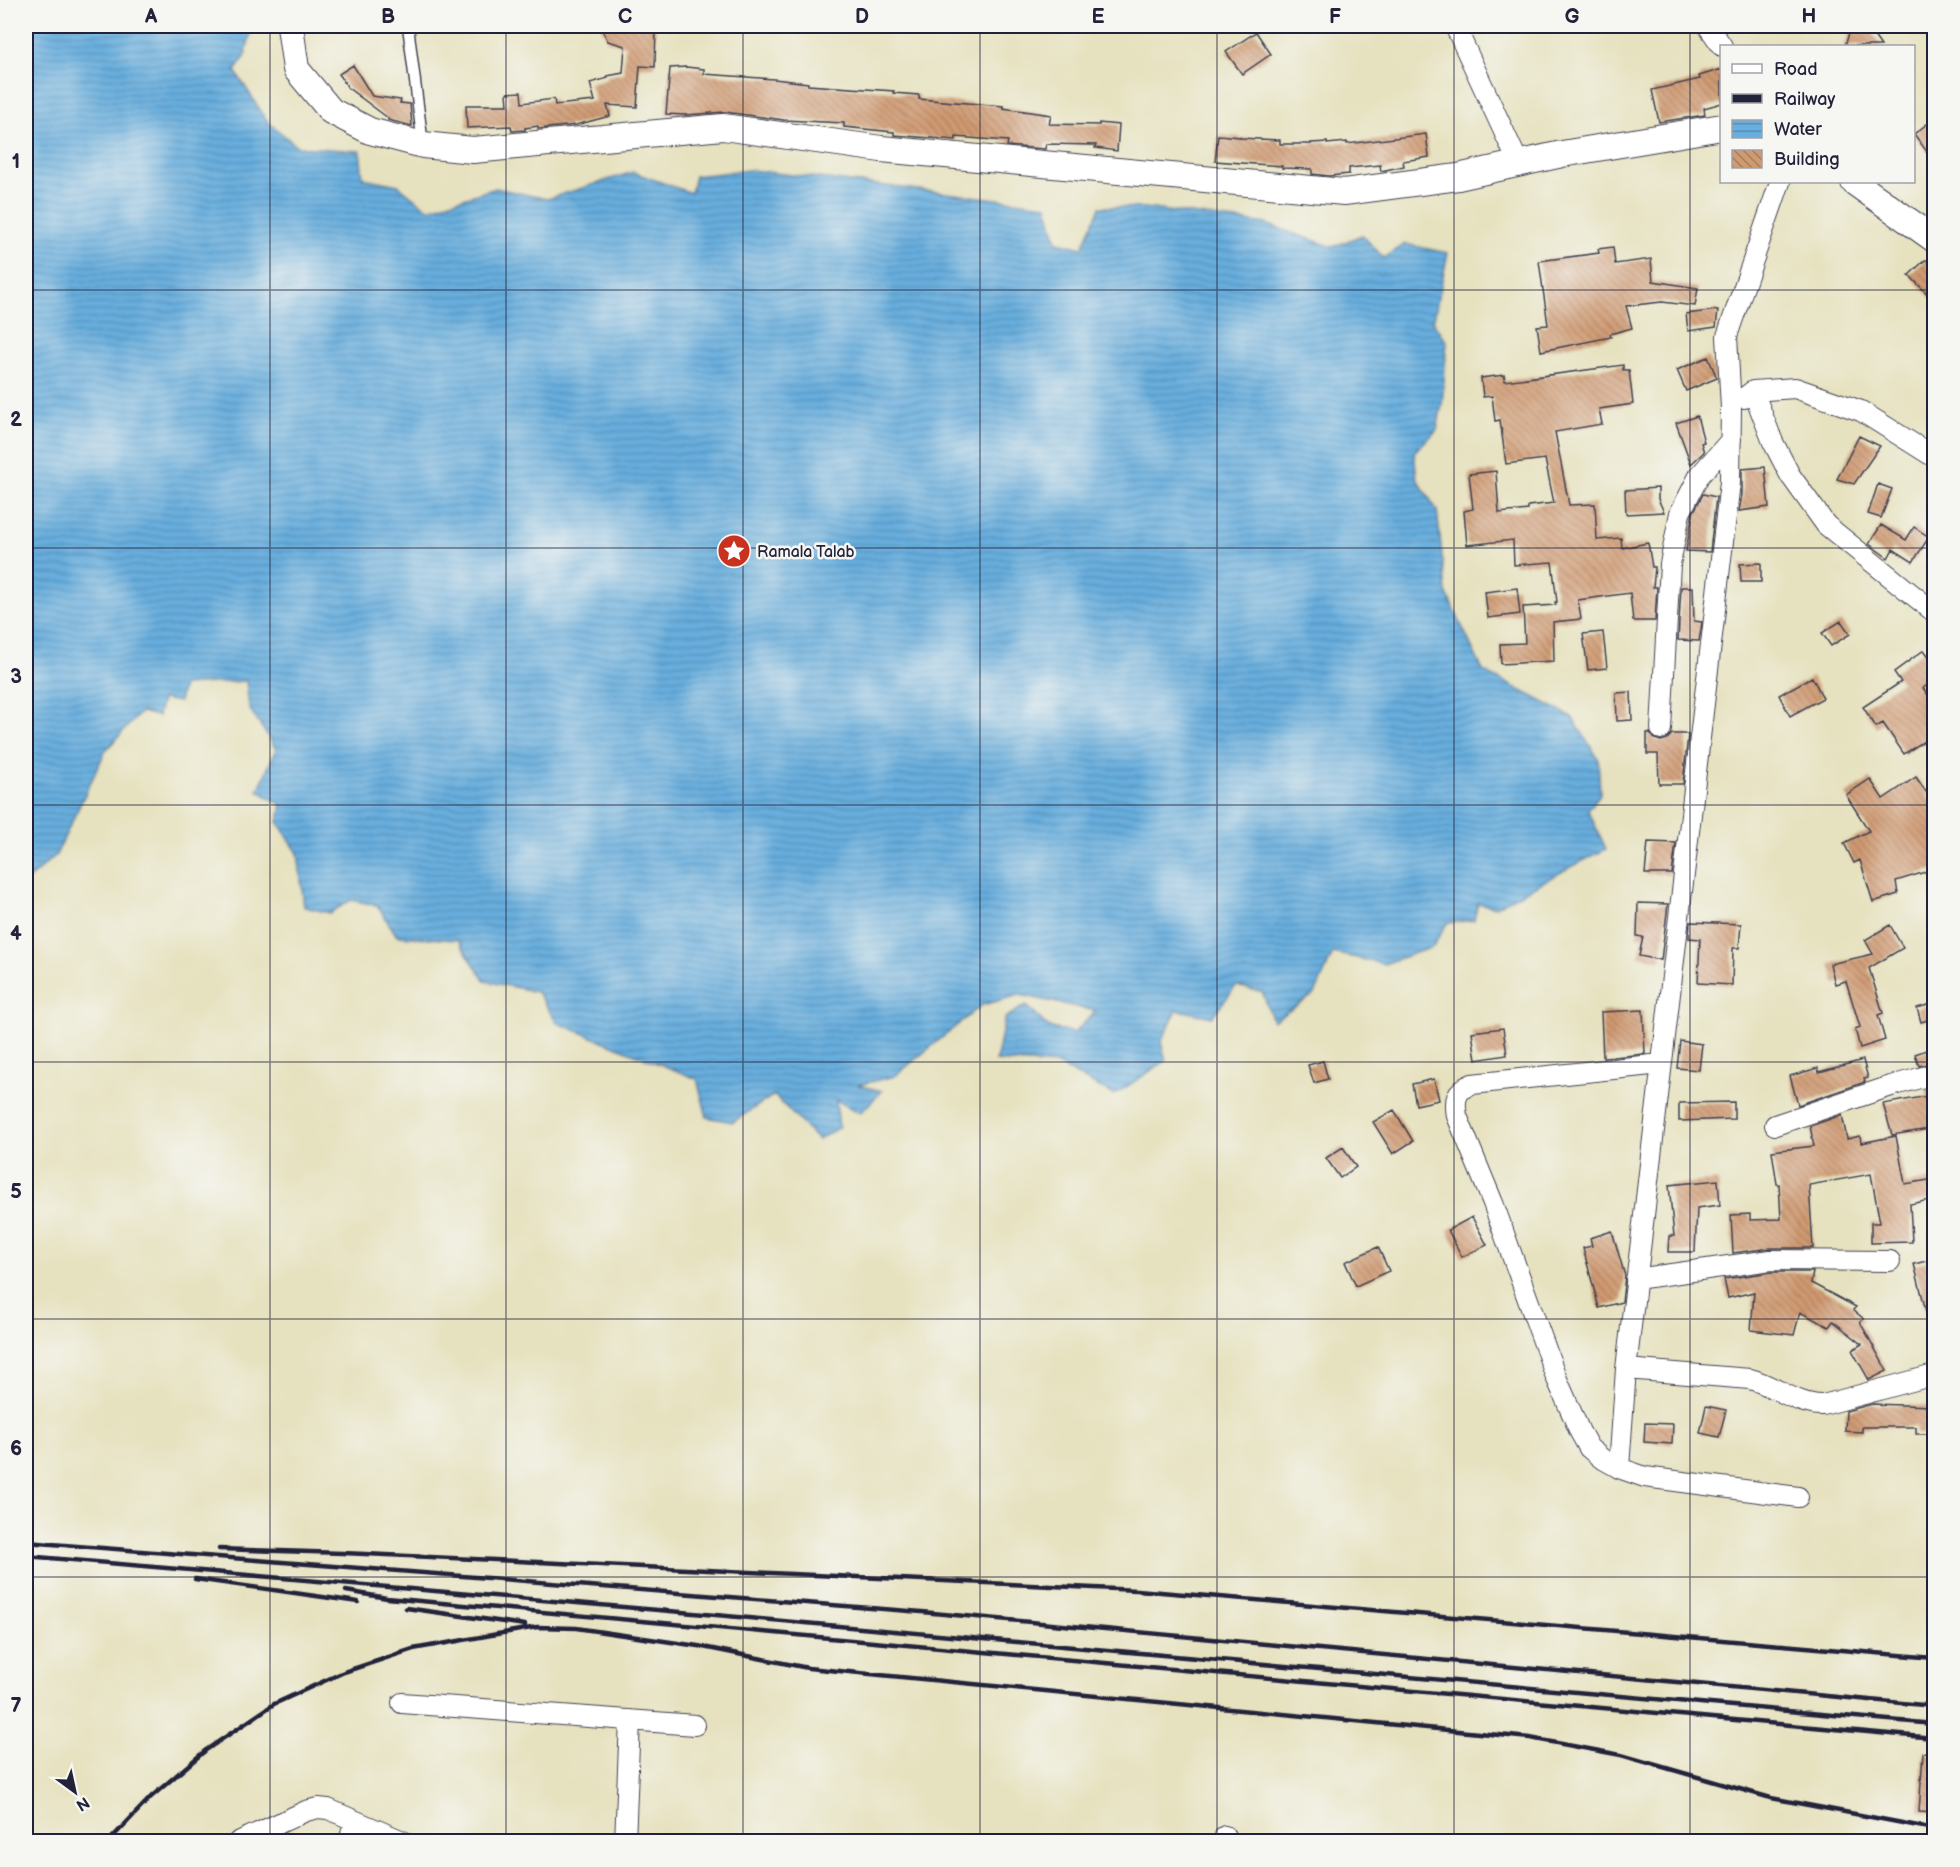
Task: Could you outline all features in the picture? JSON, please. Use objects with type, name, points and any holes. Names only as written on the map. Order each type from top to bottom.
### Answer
[{"type":"street","points":[[290,26],[296,69],[331,111],[370,130],[423,145],[473,150],[723,127],[881,149],[1344,192],[1458,177],[1518,162],[1720,127]]},
{"type":"street","points":[[1455,26],[1518,162]]},
{"type":"street","points":[[1708,26],[1721,45]]},
{"type":"street","points":[[1619,1468],[1626,1369],[1636,1279],[1730,482],[1731,408],[1726,336],[1780,183]]},
{"type":"street","points":[[1855,183],[1933,236]]},
{"type":"street","points":[[1731,408],[1753,391],[1795,388],[1861,411],[1935,457]]},
{"type":"street","points":[[1753,391],[1773,442],[1790,475],[1826,525],[1935,612]]},
{"type":"street","points":[[1661,729],[1670,564],[1680,513],[1699,476],[1731,440]]},
{"type":"street","points":[[1661,1064],[1472,1084],[1464,1087],[1457,1095],[1455,1106],[1457,1116],[1493,1203],[1556,1377],[1589,1448],[1619,1468],[1645,1477],[1798,1497]]},
{"type":"street","points":[[1775,1125],[1891,1086],[1935,1074]]},
{"type":"street","points":[[1636,1279],[1772,1260],[1890,1261]]},
{"type":"street","points":[[1626,1369],[1750,1379],[1815,1405],[1823,1405],[1935,1375]]},
{"type":"street","points":[[402,1703],[695,1725]]},
{"type":"street","points":[[625,1842],[630,1720]]},
{"type":"street","points":[[238,1842],[312,1809],[328,1809],[405,1842]]},
{"type":"street","points":[[349,1842],[354,1821]]},
{"type":"lane","points":[[408,26],[423,145]]},
{"type":"water","name":"Ramala Talab","points":[[26,26],[252,26],[245,57],[235,71],[268,122],[298,147],[360,151],[363,178],[398,185],[428,209],[496,188],[547,199],[633,172],[691,193],[695,176],[750,170],[1047,205],[1057,242],[1082,248],[1100,207],[1145,208],[1266,224],[1333,247],[1362,235],[1384,258],[1405,244],[1448,253],[1433,322],[1447,342],[1442,404],[1437,430],[1414,452],[1417,479],[1437,510],[1446,592],[1483,671],[1572,717],[1598,758],[1600,794],[1588,810],[1606,849],[1495,907],[1478,903],[1474,920],[1447,923],[1433,947],[1384,964],[1333,953],[1315,994],[1273,1021],[1262,992],[1236,986],[1212,1017],[1177,1010],[1161,1042],[1166,1061],[1114,1095],[1058,1065],[996,1061],[1005,1018],[1026,1005],[1048,1027],[1074,1033],[1096,1011],[1020,995],[982,1005],[895,1076],[858,1085],[882,1091],[860,1113],[836,1100],[839,1127],[818,1140],[774,1095],[733,1122],[707,1117],[697,1079],[557,1023],[537,992],[485,981],[458,940],[397,936],[377,905],[351,900],[330,913],[304,907],[298,853],[278,822],[282,805],[258,791],[276,749],[249,708],[246,681],[183,685],[179,702],[162,699],[158,716],[141,712],[106,750],[56,855],[26,881]]},
{"type":"building","points":[[600,26],[656,26],[655,67],[640,66],[637,107],[607,105],[610,116],[576,125],[538,129],[538,126],[512,131],[511,126],[467,128],[466,105],[508,105],[507,93],[521,92],[522,103],[554,99],[555,105],[595,101],[590,83],[623,73],[625,46],[608,41]]},
{"type":"building","points":[[1857,26],[1867,26],[1880,45],[1845,45],[1850,30]]},
{"type":"building","points":[[1256,32],[1271,54],[1242,74],[1226,52]]},
{"type":"building","points":[[353,65],[372,96],[401,100],[400,103],[410,104],[412,126],[388,120],[348,88],[339,74]]},
{"type":"building","points":[[670,68],[704,69],[704,74],[894,91],[893,93],[919,95],[919,99],[1003,106],[1003,108],[1051,115],[1049,124],[1119,125],[1117,151],[1095,148],[1096,145],[1046,144],[1045,149],[1007,146],[1008,141],[894,135],[894,132],[844,127],[844,123],[784,120],[725,112],[666,114]]},
{"type":"building","points":[[1720,70],[1720,104],[1704,108],[1705,115],[1659,122],[1652,90],[1700,79],[1699,76]]},
{"type":"building","points":[[1935,118],[1935,163],[1915,135]]},
{"type":"building","points":[[1426,134],[1429,157],[1403,161],[1404,166],[1381,171],[1380,165],[1349,168],[1349,174],[1329,176],[1312,174],[1312,169],[1215,161],[1218,135],[1280,140],[1280,144],[1347,142],[1347,144]]},
{"type":"building","points":[[1613,247],[1615,264],[1651,259],[1653,281],[1698,288],[1695,306],[1662,302],[1626,306],[1632,328],[1610,334],[1611,337],[1541,351],[1537,326],[1548,325],[1539,261],[1599,253],[1598,249]]},
{"type":"building","points":[[1925,260],[1935,262],[1935,302],[1909,275]]},
{"type":"building","points":[[1718,310],[1716,327],[1688,331],[1686,314]]},
{"type":"building","points":[[1708,357],[1717,378],[1686,391],[1677,370]]},
{"type":"building","points":[[1623,365],[1623,370],[1629,370],[1633,404],[1599,409],[1602,424],[1555,432],[1569,505],[1595,504],[1597,540],[1621,538],[1622,548],[1648,543],[1652,567],[1655,567],[1653,587],[1657,587],[1655,621],[1633,621],[1630,593],[1578,600],[1581,619],[1553,622],[1554,661],[1501,664],[1500,644],[1525,643],[1523,607],[1556,605],[1552,562],[1514,565],[1513,540],[1467,545],[1464,511],[1473,509],[1469,474],[1496,471],[1499,513],[1528,510],[1528,506],[1554,503],[1545,459],[1506,464],[1500,420],[1495,421],[1492,396],[1483,397],[1481,378],[1504,375],[1505,381]]},
{"type":"building","points":[[1697,416],[1704,442],[1701,443],[1704,452],[1691,464],[1676,423]]},
{"type":"building","points":[[1859,436],[1880,446],[1854,484],[1837,479]]},
{"type":"building","points":[[1765,467],[1769,507],[1739,511],[1742,469]]},
{"type":"building","points":[[1878,484],[1892,489],[1881,518],[1868,514]]},
{"type":"building","points":[[1658,488],[1658,499],[1664,512],[1626,514],[1625,490]]},
{"type":"building","points":[[1703,494],[1716,497],[1710,552],[1686,551],[1693,513]]},
{"type":"building","points":[[1881,525],[1906,540],[1914,527],[1929,537],[1913,562],[1893,549],[1888,558],[1869,544]]},
{"type":"building","points":[[1761,563],[1761,582],[1741,582],[1740,564]]},
{"type":"building","points":[[1681,587],[1693,587],[1694,621],[1702,622],[1699,641],[1678,640]]},
{"type":"building","points":[[1517,588],[1520,614],[1488,618],[1485,592]]},
{"type":"building","points":[[1841,621],[1850,634],[1831,646],[1822,633]]},
{"type":"building","points":[[1603,632],[1607,668],[1588,670],[1583,634]]},
{"type":"building","points":[[1924,650],[1935,664],[1935,680],[1923,688],[1935,705],[1935,728],[1926,733],[1929,738],[1904,754],[1883,723],[1876,727],[1863,707],[1901,682],[1894,672]]},
{"type":"building","points":[[1812,677],[1823,698],[1790,716],[1779,695]]},
{"type":"building","points":[[1631,692],[1632,720],[1617,721],[1616,693]]},
{"type":"building","points":[[1647,733],[1661,741],[1672,734],[1688,734],[1683,784],[1659,784],[1658,754],[1647,754]]},
{"type":"building","points":[[1916,777],[1935,805],[1935,869],[1896,881],[1898,894],[1873,902],[1860,860],[1854,863],[1844,843],[1869,831],[1846,795],[1870,779],[1883,799]]},
{"type":"building","points":[[1648,842],[1676,843],[1672,874],[1645,874]]},
{"type":"building","points":[[1638,903],[1668,904],[1661,960],[1639,956],[1643,937],[1637,936]]},
{"type":"building","points":[[1690,922],[1741,924],[1739,948],[1733,948],[1732,985],[1698,983],[1700,939],[1689,938]]},
{"type":"building","points":[[1890,925],[1903,948],[1869,968],[1883,1013],[1878,1015],[1885,1040],[1860,1048],[1855,1029],[1860,1027],[1846,981],[1835,984],[1830,964],[1873,954],[1865,940]]},
{"type":"building","points":[[1935,1003],[1935,1018],[1921,1022],[1917,1008]]},
{"type":"building","points":[[1643,1010],[1645,1054],[1603,1058],[1601,1012]]},
{"type":"building","points":[[1503,1028],[1507,1055],[1476,1060],[1472,1032]]},
{"type":"building","points":[[1680,1041],[1702,1044],[1699,1070],[1677,1068]]},
{"type":"building","points":[[1935,1047],[1935,1062],[1919,1066],[1915,1054]]},
{"type":"building","points":[[1863,1060],[1868,1078],[1864,1079],[1865,1082],[1798,1105],[1790,1076],[1818,1068],[1819,1072]]},
{"type":"building","points":[[1323,1061],[1328,1079],[1314,1083],[1308,1065]]},
{"type":"building","points":[[1434,1079],[1439,1100],[1416,1105],[1412,1084]]},
{"type":"building","points":[[1935,1086],[1935,1128],[1892,1135],[1883,1104],[1928,1096],[1926,1089]]},
{"type":"building","points":[[1734,1102],[1734,1119],[1679,1121],[1679,1103]]},
{"type":"building","points":[[1394,1110],[1413,1141],[1393,1154],[1373,1122]]},
{"type":"building","points":[[1842,1115],[1847,1139],[1860,1136],[1861,1143],[1896,1136],[1905,1184],[1935,1179],[1935,1199],[1910,1204],[1912,1242],[1871,1243],[1871,1223],[1880,1223],[1871,1174],[1809,1185],[1813,1248],[1771,1248],[1733,1253],[1731,1215],[1750,1214],[1750,1220],[1781,1219],[1779,1184],[1777,1184],[1772,1151],[1814,1146],[1810,1126]]},
{"type":"building","points":[[1343,1147],[1356,1167],[1340,1178],[1326,1158]]},
{"type":"building","points":[[1718,1180],[1720,1205],[1697,1208],[1695,1252],[1668,1252],[1669,1236],[1674,1236],[1669,1185]]},
{"type":"building","points":[[1472,1217],[1487,1245],[1462,1257],[1448,1230]]},
{"type":"building","points":[[1612,1231],[1625,1276],[1622,1302],[1599,1308],[1583,1248],[1592,1246],[1590,1238]]},
{"type":"building","points":[[1378,1247],[1389,1271],[1356,1286],[1345,1262]]},
{"type":"building","points":[[1931,1260],[1935,1275],[1935,1322],[1929,1323],[1914,1264]]},
{"type":"building","points":[[1772,1272],[1813,1272],[1811,1283],[1856,1307],[1853,1310],[1864,1319],[1860,1322],[1887,1371],[1869,1380],[1852,1350],[1862,1344],[1833,1321],[1829,1327],[1800,1312],[1794,1335],[1751,1330],[1754,1292],[1728,1298],[1724,1279]]},
{"type":"building","points":[[1872,1404],[1932,1406],[1931,1434],[1916,1434],[1916,1427],[1862,1427],[1862,1432],[1845,1431],[1846,1411]]},
{"type":"building","points":[[1706,1406],[1726,1410],[1719,1437],[1700,1433]]},
{"type":"building","points":[[1645,1423],[1673,1424],[1672,1444],[1644,1442]]},
{"type":"building","points":[[1923,1753],[1935,1754],[1935,1813],[1919,1812]]},
{"type":"railway","points":[[26,1542],[922,1612],[1934,1706]]},
{"type":"railway","points":[[219,1549],[1137,1590],[1934,1658]]},
{"type":"railway","points":[[26,1556],[1934,1724]]},
{"type":"railway","points":[[195,1579],[358,1602]]},
{"type":"railway","points":[[346,1591],[387,1598],[1934,1738]]},
{"type":"railway","points":[[406,1608],[525,1625]]},
{"type":"railway","points":[[108,1842],[151,1797],[206,1750],[274,1704],[344,1672],[413,1649],[537,1627],[576,1628],[698,1646],[808,1668],[1530,1738],[1621,1755],[1771,1798],[1934,1829]]},
{"type":"place","name":"Ramala Talab","points":[[734,551]]}]
